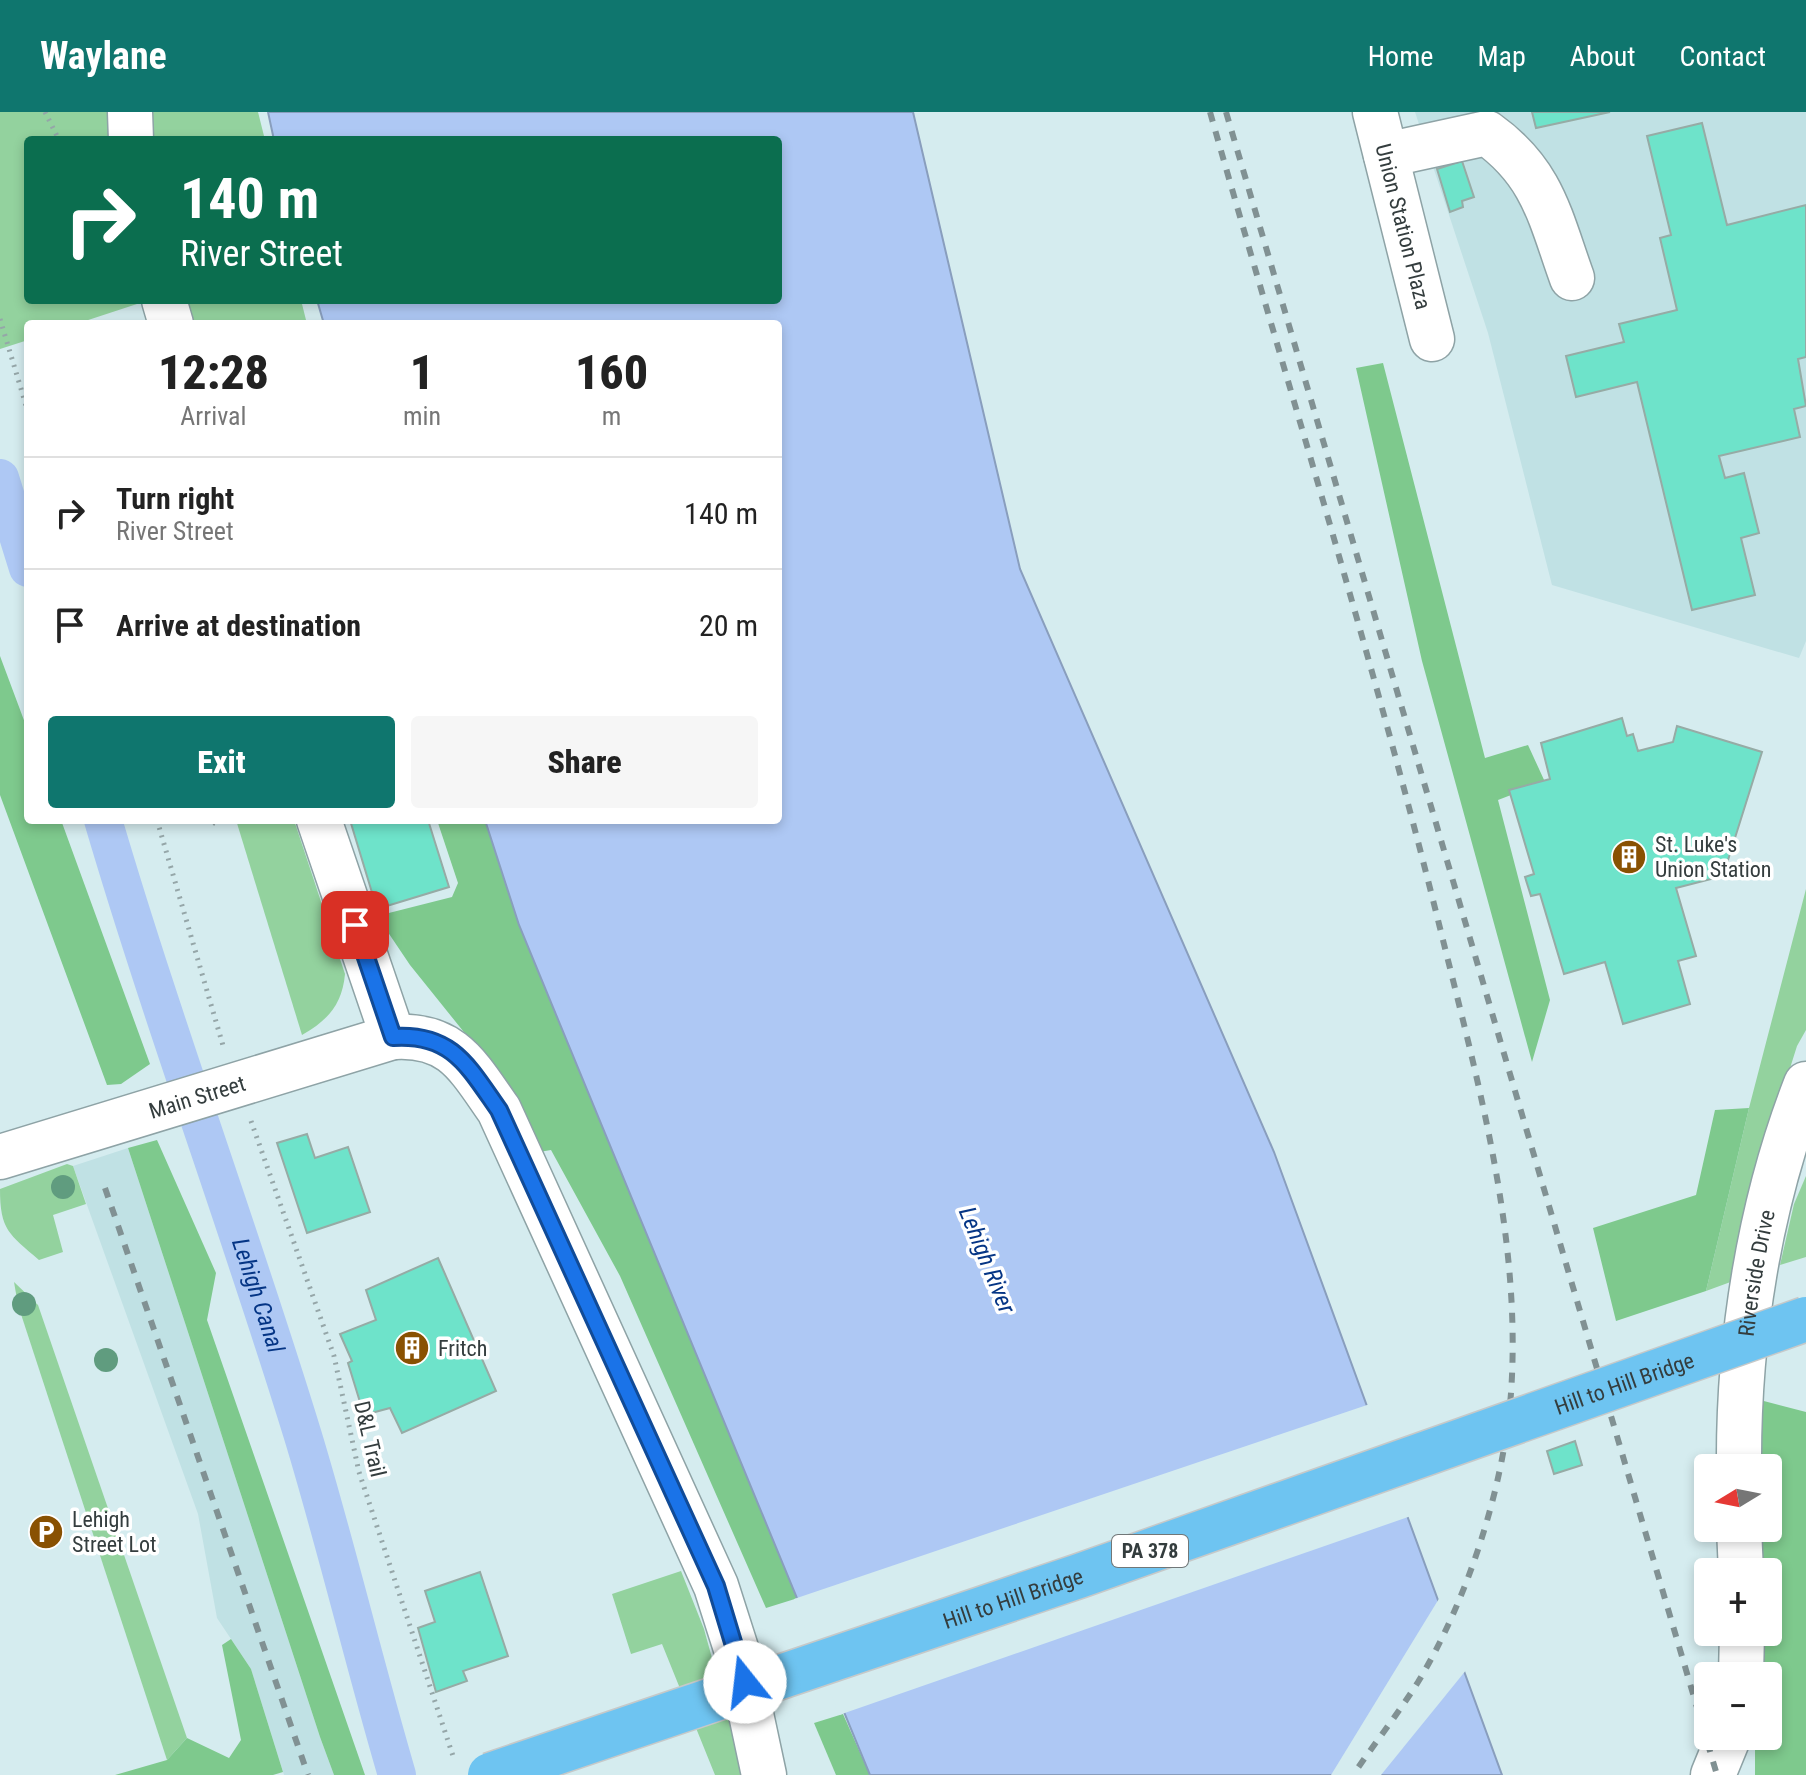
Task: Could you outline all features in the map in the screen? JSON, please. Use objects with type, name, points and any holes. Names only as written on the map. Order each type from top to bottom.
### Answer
[{"type":"highway","name":"Hill to Hill Bridge","points":[[472,1768],[1079,1576],[1806,1319]]},
{"type":"street","points":[[130,112],[131,136]]},
{"type":"street","name":"Union Station Plaza","points":[[1375,112],[1432,339]]},
{"type":"street","points":[[1386,155],[1487,133],[1514,152],[1536,180],[1572,278]]},
{"type":"street","points":[[320,824],[393,1037],[421,1035],[444,1044],[477,1079],[499,1110],[716,1586],[739,1658],[764,1775]]},
{"type":"street","name":"Main Street","points":[[0,1157],[393,1037]]},
{"type":"street","name":"Riverside Drive","points":[[1740,1454],[1749,1312],[1760,1243],[1806,1084]]},
{"type":"street","points":[[1713,1775],[1723,1750]]},
{"type":"path","points":[[45,112],[57,136]]},
{"type":"path","points":[[0,319],[24,399]]},
{"type":"path","name":"D&L Trail","points":[[158,824],[234,1085],[284,1205],[334,1356],[359,1472],[472,1768]]},
{"type":"shaded area","points":[[1415,112],[1806,112],[1806,641],[1799,658],[1552,585],[1488,333]]},
{"type":"shaded area","points":[[128,1148],[334,1775],[284,1775],[251,1669],[217,1618],[198,1514],[73,1166]]},
{"type":"green space","points":[[0,112],[258,112],[264,136],[24,136],[24,304],[137,304],[88,320],[24,320],[24,341],[0,349]]},
{"type":"green space","points":[[183,304],[302,304],[306,320],[188,320]]},
{"type":"green space","points":[[1383,363],[1485,758],[1528,745],[1545,782],[1498,800],[1550,1000],[1532,1062],[1422,661],[1356,368]]},
{"type":"green space","points":[[0,656],[24,720],[24,824],[62,824],[150,1064],[121,1084],[107,1085],[0,795]]},
{"type":"green space","points":[[237,824],[295,824],[345,974],[337,1003],[319,1024],[302,1035]]},
{"type":"green space","points":[[438,824],[486,824],[519,925],[798,1598],[766,1608],[620,1276],[551,1150],[527,1154],[492,1067],[410,965],[377,916],[452,897],[458,883]]},
{"type":"green space","points":[[1806,889],[1806,1030],[1797,1046],[1750,1195],[1736,1280],[1706,1291],[1749,1108]]},
{"type":"green space","points":[[1749,1108],[1706,1291],[1616,1321],[1593,1228],[1696,1195],[1715,1110]]},
{"type":"green space","points":[[157,1140],[216,1273],[207,1320],[365,1775],[334,1775],[320,1737],[128,1148]]},
{"type":"green space","points":[[67,1164],[73,1166],[86,1204],[53,1215],[63,1252],[39,1260],[20,1244],[4,1223],[0,1189]]},
{"type":"green space","points":[[1806,1176],[1806,1257],[1780,1265],[1794,1204]]},
{"type":"green space","points":[[14,1282],[38,1305],[187,1738],[167,1760],[18,1305]]},
{"type":"green space","points":[[1760,1400],[1806,1412],[1806,1775],[1755,1775],[1755,1750],[1782,1750],[1782,1662],[1756,1662],[1757,1646],[1782,1646],[1782,1558],[1758,1558],[1759,1542],[1782,1542],[1782,1454],[1759,1454]]},
{"type":"green space","points":[[681,1571],[704,1629],[744,1775],[715,1775],[662,1644],[631,1654],[612,1594]]},
{"type":"green space","points":[[231,1639],[251,1669],[283,1772],[273,1775],[115,1775],[167,1760],[187,1738],[229,1758],[241,1740],[222,1645]]},
{"type":"green space","points":[[843,1714],[870,1775],[836,1775],[814,1723]]},
{"type":"water","name":"Lehigh River","points":[[268,112],[913,112],[1020,569],[1274,1152],[1502,1775],[870,1775],[519,925],[486,824],[782,824],[782,320],[323,320],[318,304],[782,304],[782,136],[273,136]]},
{"type":"pier","points":[[1370,1404],[1411,1516],[839,1715],[794,1599]]},
{"type":"pier","points":[[1440,1597],[1467,1669],[1381,1775],[1331,1775]]},
{"type":"building","points":[[1532,112],[1610,112],[1536,128]]},
{"type":"building","points":[[1702,123],[1727,225],[1806,205],[1806,357],[1798,359],[1806,406],[1794,409],[1800,437],[1719,456],[1725,478],[1744,473],[1759,533],[1741,538],[1755,595],[1692,610],[1637,382],[1576,397],[1566,356],[1624,342],[1619,324],[1677,310],[1660,238],[1671,235],[1647,136]]},
{"type":"building","points":[[1462,161],[1474,197],[1462,201],[1463,207],[1450,212],[1437,169]]},
{"type":"building","name":"St. Luke's Union Station","points":[[1622,718],[1627,736],[1633,734],[1638,751],[1673,742],[1677,726],[1762,752],[1723,876],[1676,888],[1696,956],[1678,961],[1690,1004],[1623,1024],[1605,962],[1564,974],[1540,894],[1531,896],[1525,877],[1534,874],[1509,790],[1550,779],[1541,743]]},
{"type":"building","points":[[351,824],[429,824],[449,887],[377,909]]},
{"type":"building","points":[[307,1134],[315,1158],[348,1147],[370,1212],[307,1233],[277,1143]]},
{"type":"building","name":"Fritch","points":[[438,1258],[496,1391],[402,1433],[390,1408],[364,1415],[348,1363],[352,1361],[340,1334],[376,1320],[366,1290]]},
{"type":"building","points":[[1575,1441],[1582,1465],[1554,1474],[1547,1451]]},
{"type":"building","points":[[480,1572],[508,1656],[463,1671],[467,1681],[436,1692],[418,1628],[435,1622],[425,1591]]},
{"type":"waterway","name":"Lehigh Canal","points":[[0,478],[24,555]]},
{"type":"waterway","name":"Lehigh Canal","points":[[104,824],[303,1436],[397,1775]]},
{"type":"railway","points":[[1210,112],[1414,825],[1482,1100],[1494,1158],[1510,1276],[1513,1334],[1507,1429],[1480,1543],[1436,1650],[1418,1682],[1353,1775]]},
{"type":"railway","points":[[1226,112],[1717,1775]]},
{"type":"railway","points":[[105,1188],[308,1775]]},
{"type":"place","name":"St. Luke's Union Station","points":[[1629,857]]},
{"type":"place","name":"Fritch","points":[[412,1348]]},
{"type":"place","name":"Lehigh Street Lot","points":[[46,1532]]},
{"type":"route","points":[[355,925],[393,1037],[421,1035],[444,1044],[477,1079],[499,1110],[716,1586],[745,1682]]}]
